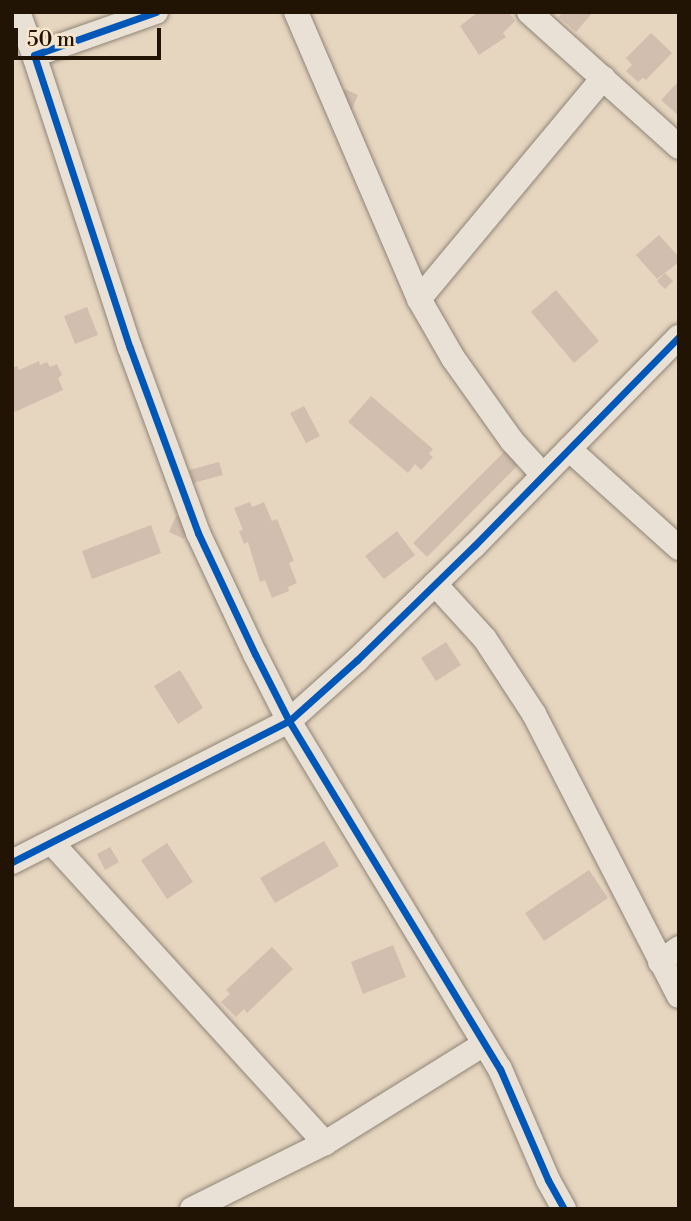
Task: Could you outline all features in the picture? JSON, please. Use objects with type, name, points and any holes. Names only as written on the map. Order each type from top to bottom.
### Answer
[{"type":"street","points":[[18,12],[130,348],[198,533],[289,720],[500,1069],[548,1180],[564,1209]]},
{"type":"street","points":[[34,55],[156,12]]},
{"type":"street","points":[[296,12],[419,299],[461,369],[513,441],[543,475]]},
{"type":"street","points":[[529,12],[679,147]]},
{"type":"street","points":[[419,299],[603,78]]},
{"type":"street","points":[[12,862],[289,720],[435,584],[679,337]]},
{"type":"street","points":[[569,449],[679,548]]},
{"type":"street","points":[[435,584],[485,639],[534,714],[670,955],[679,996]]},
{"type":"street","points":[[52,843],[326,1143]]},
{"type":"street","points":[[192,1209],[229,1201],[484,1044]]},
{"type":"building","points":[[478,12],[509,12],[515,21],[503,33],[506,37],[479,55],[460,26]]},
{"type":"building","points":[[563,12],[593,12],[576,32],[559,17]]},
{"type":"building","points":[[651,33],[672,53],[646,80],[643,78],[638,82],[626,71],[632,65],[626,58]]},
{"type":"building","points":[[679,81],[679,116],[661,100]]},
{"type":"building","points":[[345,89],[358,95],[351,111],[337,106]]},
{"type":"building","points":[[659,235],[679,257],[679,262],[657,279],[636,255]]},
{"type":"building","points":[[665,273],[673,281],[665,289],[657,281]]},
{"type":"building","points":[[556,290],[599,341],[574,363],[531,312]]},
{"type":"building","points":[[87,307],[98,335],[75,344],[64,316]]},
{"type":"building","points":[[39,361],[40,365],[47,362],[50,367],[57,364],[62,375],[58,378],[63,390],[15,412],[12,405],[12,368],[17,366],[19,370]]},
{"type":"building","points":[[371,396],[433,449],[429,454],[433,457],[421,470],[415,464],[408,473],[348,422]]},
{"type":"building","points":[[304,406],[320,436],[306,443],[290,413]]},
{"type":"building","points":[[509,447],[522,461],[427,557],[413,543]]},
{"type":"building","points":[[219,462],[223,475],[193,483],[189,470]]},
{"type":"building","points":[[250,502],[252,507],[264,502],[272,521],[277,519],[294,561],[289,563],[297,583],[288,587],[289,591],[272,598],[265,580],[260,582],[248,542],[244,544],[239,531],[243,530],[234,508]]},
{"type":"building","points":[[176,516],[191,523],[184,539],[169,532]]},
{"type":"building","points":[[151,525],[161,553],[92,579],[82,551]]},
{"type":"building","points":[[397,531],[415,555],[384,579],[365,556]]},
{"type":"building","points":[[446,642],[461,665],[436,681],[421,658]]},
{"type":"building","points":[[180,670],[203,708],[178,724],[154,686]]},
{"type":"building","points":[[324,841],[339,866],[275,903],[260,878]]},
{"type":"building","points":[[167,843],[193,882],[167,899],[141,860]]},
{"type":"building","points":[[110,847],[119,862],[105,870],[97,854]]},
{"type":"building","points":[[589,870],[608,898],[544,941],[525,913]]},
{"type":"building","points":[[393,945],[406,977],[363,994],[351,962]]},
{"type":"building","points":[[272,947],[293,969],[247,1013],[244,1009],[236,1017],[221,1002],[230,994],[226,990]]},
{"type":"cycle path","points":[[156,12],[34,55],[130,348],[198,533],[255,654],[289,721],[500,1069],[548,1180],[564,1209]]},
{"type":"cycle path","points":[[12,862],[289,721],[357,660],[474,546],[679,337]]}]
